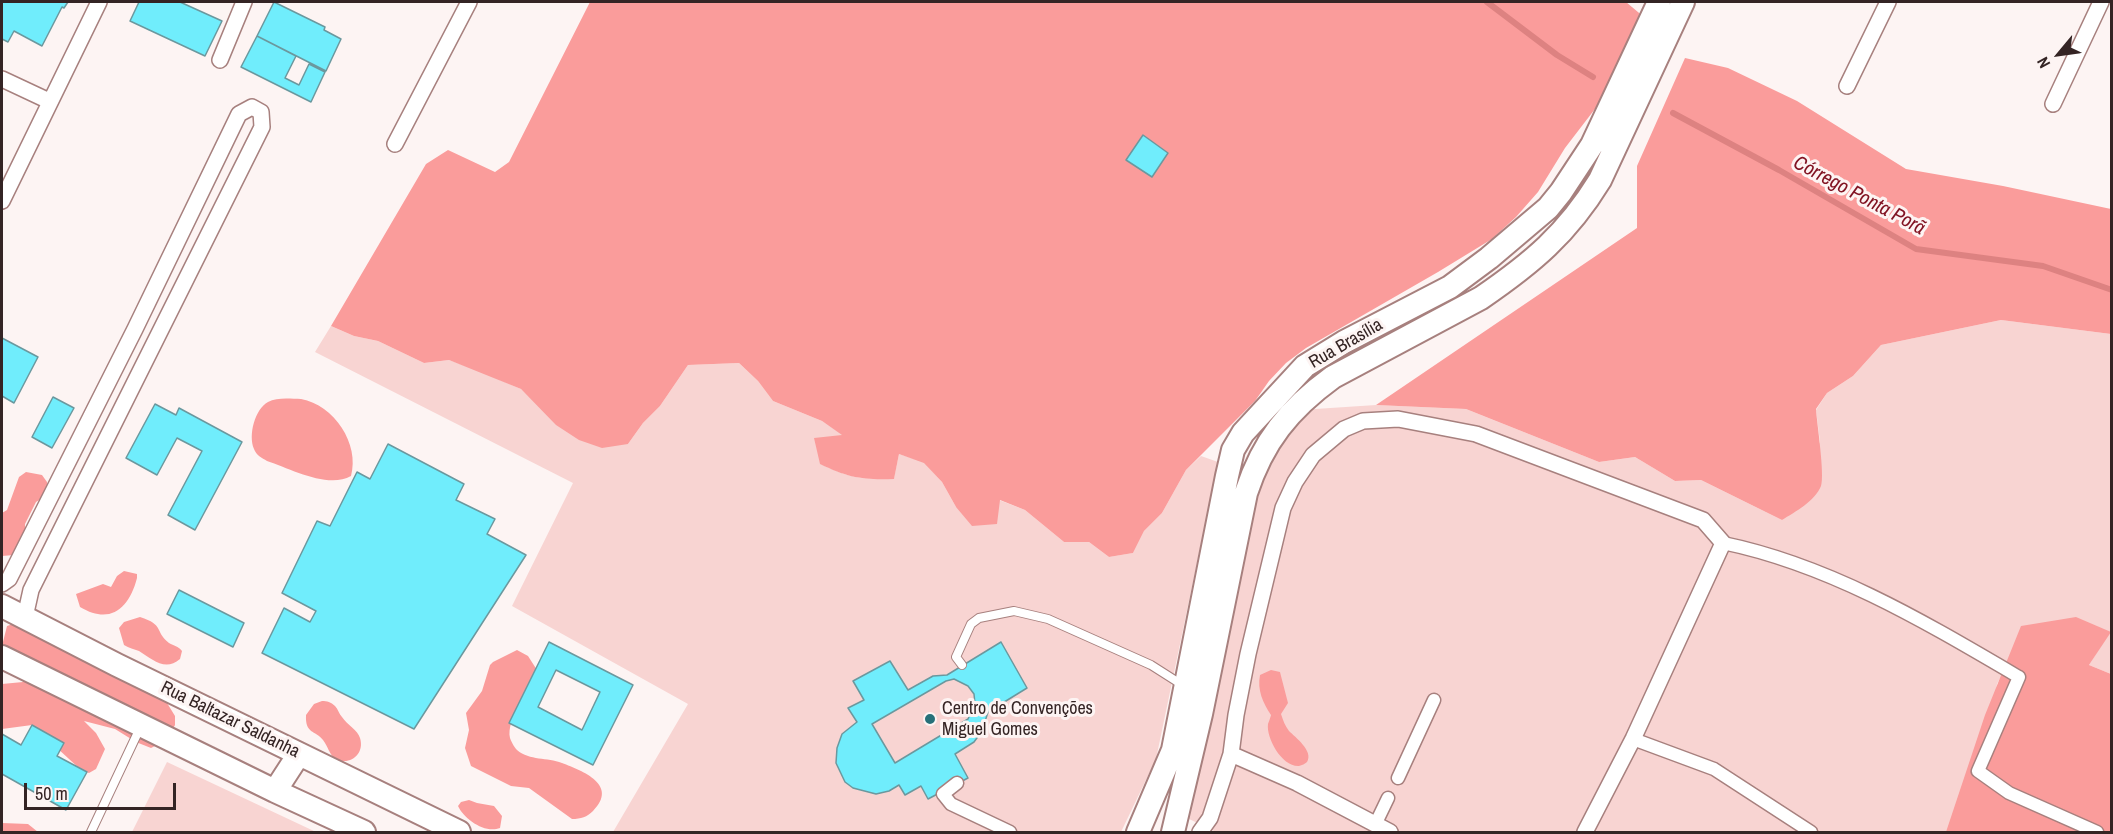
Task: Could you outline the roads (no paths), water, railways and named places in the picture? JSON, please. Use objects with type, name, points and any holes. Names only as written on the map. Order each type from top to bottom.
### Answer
[{"type":"main road","name":"Rua Brasília","points":[[1138,832],[1173,750],[1233,450],[1244,433],[1305,366],[1344,342],[1450,287],[1497,252],[1548,208],[1592,145],[1659,2]]},
{"type":"main road","name":"Rua Brasília","points":[[1173,832],[1201,714],[1246,493],[1255,466],[1270,438],[1313,391],[1333,377],[1481,298],[1552,244],[1586,204],[1600,180],[1683,2]]},
{"type":"main road","name":"Rua Baltazar Saldanha","points":[[2,606],[117,665],[459,832]]},
{"type":"main road","points":[[2,657],[275,791],[364,832]]},
{"type":"main road","points":[[275,791],[300,754]]},
{"type":"street","points":[[2,201],[99,2]]},
{"type":"street","points":[[220,60],[244,2]]},
{"type":"street","points":[[395,144],[469,2]]},
{"type":"street","points":[[1847,86],[1888,2]]},
{"type":"street","points":[[2054,104],[2101,2]]},
{"type":"street","points":[[2,78],[49,101]]},
{"type":"street","points":[[2,584],[9,579],[135,329],[239,114],[252,107],[261,112],[262,127],[31,590],[25,617]]},
{"type":"street","points":[[135,329],[156,340]]},
{"type":"street","points":[[1200,832],[1210,818],[1231,754],[1248,654],[1283,508],[1295,482],[1313,455],[1344,429],[1363,421],[1398,420],[1476,434],[1703,520],[1723,543],[1757,550],[1844,583],[1917,618],[2019,677],[1978,771],[2009,793],[2097,832]]},
{"type":"street","points":[[1584,832],[1633,739],[1723,543]]},
{"type":"street","points":[[1398,778],[1434,700]]},
{"type":"street","points":[[1633,739],[1714,769],[1811,832]]},
{"type":"street","points":[[1231,754],[1298,783],[1390,832]]},
{"type":"street","points":[[957,783],[943,794],[951,804],[1010,832]]},
{"type":"street","points":[[1375,825],[1388,798]]},
{"type":"lane","points":[[962,665],[956,657],[971,624],[979,618],[1014,611],[1059,623],[1150,665],[1185,687]]},
{"type":"lane","points":[[91,832],[141,725]]},
{"type":"waterway","name":"Córrego Ponta Porã","points":[[1487,2],[1557,55],[1593,77]]},
{"type":"waterway","name":"Córrego Ponta Porã","points":[[1673,113],[1779,170],[1916,249],[2043,266],[2112,290]]},
{"type":"place","name":"Centro de Convenções Miguel Gomes","points":[[930,719]]}]
